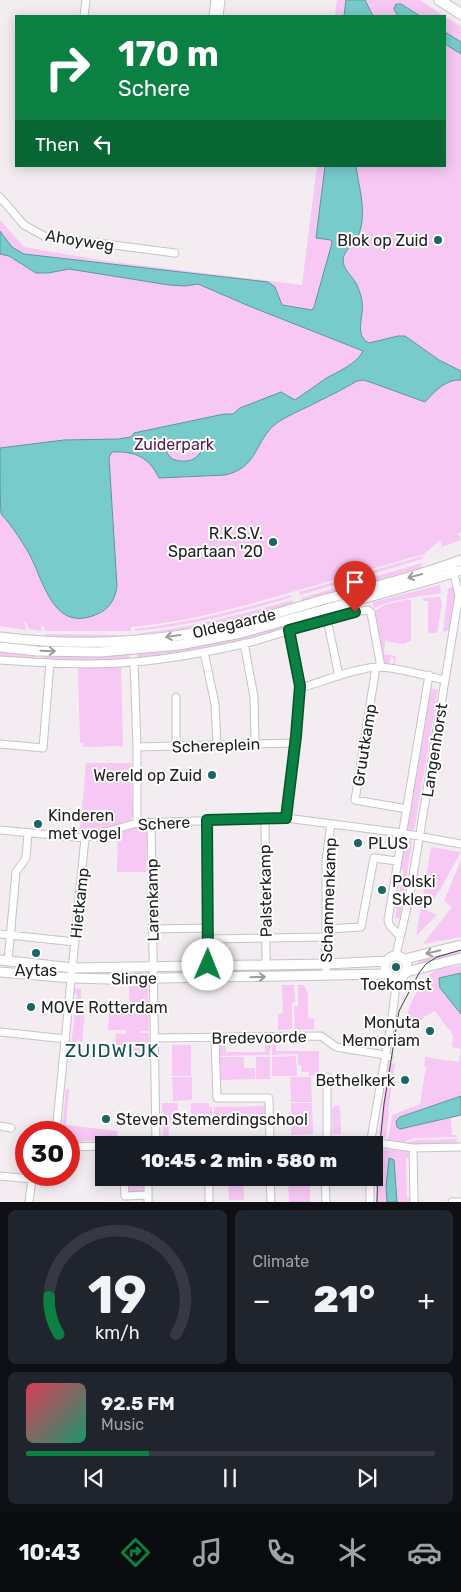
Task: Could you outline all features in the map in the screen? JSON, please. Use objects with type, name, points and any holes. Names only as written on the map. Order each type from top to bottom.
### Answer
[{"type":"highway","points":[[439,0],[461,14]]},
{"type":"main road","name":"Oldegaarde","points":[[0,646],[37,651],[100,652],[178,645],[241,633],[455,569],[461,560]]},
{"type":"main road","name":"Oldegaarde","points":[[0,637],[38,642],[88,643],[131,642],[174,636],[239,624],[428,572],[455,569]]},
{"type":"main road","points":[[401,957],[408,966],[406,972],[397,978],[387,974],[386,961],[391,957],[401,957],[461,945]]},
{"type":"main road","points":[[406,972],[461,958]]},
{"type":"main road","name":"Slinge","points":[[4,960],[73,968],[326,964],[386,961]]},
{"type":"main road","name":"Slinge","points":[[0,972],[72,978],[387,974]]},
{"type":"street","points":[[84,15],[86,0]]},
{"type":"street","points":[[213,15],[215,0]]},
{"type":"street","points":[[219,15],[221,0]]},
{"type":"street","name":"Ahoyweg","points":[[0,197],[24,225],[44,236],[175,253]]},
{"type":"street","name":"Langenhorst","points":[[397,934],[406,916],[446,680],[458,626],[459,595],[455,569]]},
{"type":"street","name":"Oldegaarde","points":[[0,660],[50,663],[134,662],[204,652],[368,610],[371,613],[378,667]]},
{"type":"street","points":[[327,619],[339,676]]},
{"type":"street","points":[[286,818],[300,688],[289,630]]},
{"type":"street","points":[[244,643],[254,697],[255,743]]},
{"type":"street","points":[[204,652],[215,704],[217,745]]},
{"type":"street","points":[[134,662],[137,823]]},
{"type":"street","points":[[0,744],[43,748],[50,663]]},
{"type":"street","points":[[300,688],[378,667],[428,675],[446,680]]},
{"type":"street","name":"Gruutkamp","points":[[378,667],[355,800],[407,809]]},
{"type":"street","name":"Langenhorst","points":[[401,957],[397,934],[388,920],[428,675]]},
{"type":"street","points":[[176,697],[176,746]]},
{"type":"street","name":"Schereplein","points":[[137,747],[295,743]]},
{"type":"street","name":"Palsterkamp","points":[[265,818],[266,964]]},
{"type":"street","name":"Schere","points":[[0,830],[86,838],[137,823],[286,818],[402,833],[461,844]]},
{"type":"street","points":[[207,820],[208,965]]},
{"type":"street","name":"Larenkamp","points":[[151,823],[156,1136]]},
{"type":"street","name":"Schammenkamp","points":[[326,976],[326,860],[332,824]]},
{"type":"street","name":"Slinge","points":[[4,960],[9,935],[16,872],[26,858],[28,833]]},
{"type":"street","name":"Hietkamp","points":[[57,1121],[86,838]]},
{"type":"street","points":[[327,929],[361,927],[374,858],[398,861]]},
{"type":"street","points":[[152,929],[208,928]]},
{"type":"street","points":[[0,934],[75,942]]},
{"type":"street","points":[[208,939],[325,937]]},
{"type":"street","points":[[370,1136],[387,1057],[397,978]]},
{"type":"street","points":[[0,1032],[66,1039]]},
{"type":"street","name":"Bredevoorde","points":[[154,1038],[321,1036],[336,1047],[387,1057]]},
{"type":"street","points":[[215,1038],[217,1098],[269,1098],[270,1136]]},
{"type":"street","points":[[325,1136],[327,1077]]},
{"type":"street","points":[[0,1126],[11,1128]]},
{"type":"street","points":[[383,1145],[413,1148],[461,1147]]},
{"type":"street","points":[[80,1147],[95,1146]]},
{"type":"street","points":[[413,1148],[414,1202]]},
{"type":"street","points":[[0,1176],[15,1176]]},
{"type":"street","points":[[29,1202],[32,1186]]},
{"type":"street","points":[[124,1186],[125,1196],[148,1199],[148,1186]]},
{"type":"street","points":[[209,1186],[209,1202]]},
{"type":"street","points":[[270,1186],[270,1202]]},
{"type":"street","points":[[325,1186],[326,1202]]},
{"type":"street","points":[[370,1186],[370,1202]]},
{"type":"street","points":[[452,1202],[461,1202]]},
{"type":"green space","points":[[337,0],[420,0],[442,15],[335,15]]},
{"type":"green space","name":"Zuiderpark","points":[[446,18],[461,26],[461,533],[458,533],[461,540],[442,547],[440,540],[424,554],[237,607],[153,625],[131,627],[131,631],[45,631],[44,626],[41,626],[41,631],[29,629],[24,622],[26,630],[0,626],[0,220],[24,247],[106,261],[302,285],[317,167],[446,167]]},
{"type":"green space","points":[[423,556],[422,559],[300,595],[299,592]]},
{"type":"green space","points":[[422,563],[421,568],[302,601],[301,598]]},
{"type":"green space","points":[[440,585],[441,593],[398,600],[373,609],[373,602]]},
{"type":"green space","points":[[453,587],[455,597],[451,630],[443,632],[448,589]]},
{"type":"green space","points":[[291,595],[292,597],[214,618],[175,626],[135,631],[135,629],[174,623],[252,606]]},
{"type":"green space","points":[[440,597],[442,604],[437,633],[430,633],[428,631],[428,601],[423,601],[423,598]]},
{"type":"green space","points":[[292,600],[294,604],[216,624],[136,639],[135,634],[214,620]]},
{"type":"green space","points":[[411,600],[411,641],[403,644],[385,641],[384,654],[396,656],[395,665],[393,665],[394,658],[391,657],[389,665],[383,664],[373,612],[385,605]]},
{"type":"green space","points":[[298,618],[299,625],[244,641],[201,650],[138,658],[137,652]]},
{"type":"green space","points":[[45,634],[126,635],[129,637],[44,640]]},
{"type":"green space","points":[[0,649],[36,653],[36,657],[34,659],[0,657]]},
{"type":"green space","points":[[130,652],[129,660],[43,660],[43,653]]},
{"type":"green space","points":[[121,667],[123,746],[83,747],[83,743],[80,743],[78,668]]},
{"type":"green space","points":[[429,688],[438,690],[414,832],[406,830]]},
{"type":"green space","points":[[86,763],[131,763],[133,815],[130,821],[97,833],[85,834],[80,832]]},
{"type":"green space","points":[[135,826],[143,826],[147,830],[146,872],[117,872],[118,832]]},
{"type":"green space","points":[[409,839],[412,842],[400,918],[395,918],[403,871],[399,866],[404,841]]},
{"type":"green space","points":[[431,847],[461,852],[440,890],[426,910],[437,915],[416,936]]},
{"type":"green space","points":[[461,860],[461,937],[423,944],[452,907],[444,901]]},
{"type":"green space","points":[[461,949],[461,956],[420,967],[418,959]]},
{"type":"green space","points":[[461,965],[461,973],[439,978],[440,989],[461,1014],[461,1049],[452,1047],[453,1036],[450,1029],[448,1029],[435,1011],[407,1029],[406,1023],[407,1015],[418,989],[429,975],[437,970]]},
{"type":"green space","points":[[320,968],[320,973],[216,975],[216,969]]},
{"type":"green space","points":[[282,985],[294,985],[295,1002],[292,1003],[292,1029],[278,1030],[278,1014],[283,1013]]},
{"type":"green space","points":[[298,985],[304,985],[308,993],[308,1018],[314,1019],[314,1029],[295,1030],[294,1006],[298,1006]]},
{"type":"green space","points":[[129,986],[148,986],[149,1031],[139,1031],[139,1033],[149,1033],[149,1056],[114,1053],[116,1033],[126,1034],[126,1030],[108,1030],[109,1013],[130,1013]]},
{"type":"green space","points":[[74,988],[81,989],[81,1010],[85,1012],[82,1042],[77,1041],[75,1048],[71,1047],[77,994],[73,993]]},
{"type":"green space","points":[[265,1044],[270,1044],[270,1055],[220,1056],[220,1045],[225,1045],[226,1052],[265,1052]]},
{"type":"green space","points":[[272,1044],[276,1044],[276,1051],[319,1051],[319,1073],[323,1075],[309,1076],[309,1072],[302,1072],[301,1065],[298,1065],[298,1054],[272,1055]]},
{"type":"green space","points":[[172,1045],[191,1045],[191,1076],[172,1076]]},
{"type":"green space","points":[[461,1049],[461,1096],[400,1117],[411,1127],[451,1117],[452,1135],[457,1135],[457,1137],[416,1138],[404,1142],[388,1140],[392,1115],[420,1104],[426,1067],[424,1067],[425,1057],[459,1062]]},
{"type":"green space","points":[[296,1056],[297,1076],[272,1076],[272,1057]]},
{"type":"green space","points":[[220,1057],[244,1057],[244,1068],[255,1068],[255,1079],[221,1080]]},
{"type":"green space","points":[[256,1057],[270,1057],[270,1079],[256,1079]]},
{"type":"green space","points":[[389,1063],[395,1064],[386,1138],[380,1136]]},
{"type":"green space","points":[[172,1077],[192,1077],[192,1100],[173,1101]]},
{"type":"green space","points":[[290,1077],[311,1077],[312,1102],[291,1102]]},
{"type":"green space","points":[[66,1089],[69,1089],[66,1121],[63,1121]]},
{"type":"green space","points":[[162,1103],[178,1103],[177,1121],[168,1122],[169,1136],[163,1136]]},
{"type":"green space","points":[[191,1103],[209,1103],[209,1107],[212,1107],[212,1115],[191,1116]]},
{"type":"green space","points":[[291,1103],[312,1103],[313,1134],[291,1135]]},
{"type":"green space","points":[[266,1106],[266,1119],[214,1120],[214,1107]]},
{"type":"green space","points":[[340,1106],[341,1134],[333,1134],[332,1108]]},
{"type":"green space","points":[[80,1127],[118,1131],[117,1136],[95,1136],[95,1141],[80,1142]]},
{"type":"green space","points":[[457,1139],[456,1145],[408,1144],[408,1142],[417,1140]]},
{"type":"green space","points":[[383,1149],[410,1152],[411,1157],[406,1158],[407,1198],[412,1199],[412,1202],[397,1202],[395,1182],[389,1158],[386,1187],[387,1202],[376,1202],[377,1186],[383,1186]]},
{"type":"green space","points":[[127,1186],[144,1186],[142,1193],[130,1194],[127,1191]]},
{"type":"green space","points":[[228,1186],[243,1186],[244,1200],[229,1200]]},
{"type":"green space","points":[[288,1186],[310,1186],[310,1202],[289,1202]]},
{"type":"water","points":[[346,0],[365,0],[372,15],[344,15]]},
{"type":"water","points":[[396,4],[401,4],[418,15],[397,15],[394,9]]},
{"type":"water","points":[[446,33],[461,42],[461,54],[446,45]]},
{"type":"water","points":[[325,167],[356,167],[362,200],[361,226],[357,238],[345,253],[343,260],[344,266],[356,283],[361,296],[363,306],[362,335],[369,343],[405,336],[439,360],[461,371],[461,380],[450,381],[425,402],[370,382],[357,381],[276,423],[266,434],[249,462],[235,472],[225,475],[159,478],[146,460],[134,454],[112,452],[109,457],[117,586],[113,600],[100,613],[80,618],[68,616],[58,609],[50,599],[27,550],[1,513],[0,448],[64,440],[131,437],[134,433],[224,414],[233,414],[240,408],[281,392],[295,400],[351,364],[363,351],[198,284],[185,286],[169,285],[69,269],[36,273],[9,256],[0,254],[0,231],[12,247],[24,254],[268,282],[275,287],[282,305],[312,310],[332,243],[331,240],[316,238]],"holes":[[[198,446],[202,449],[193,459],[181,461],[172,459],[167,453],[167,449]]]},
{"type":"water","points":[[461,973],[461,1014],[440,988],[439,978]]},
{"type":"water","points":[[461,1096],[461,1115],[400,1129],[397,1127],[396,1121],[400,1117]]},
{"type":"water","points":[[389,1158],[394,1160],[397,1202],[387,1202],[386,1187]]},
{"type":"tram line","points":[[377,1202],[378,1164],[384,1104],[399,1011],[419,973],[426,964],[437,957],[461,950]]},
{"type":"place","name":"Blok op Zuid","points":[[438,240]]},
{"type":"place","name":"R.K.S.V. Spartaan '20","points":[[273,542]]},
{"type":"place","name":"Wereld op Zuid","points":[[212,775]]},
{"type":"place","name":"Kinderen met vogel","points":[[38,824]]},
{"type":"place","name":"PLUS","points":[[358,843]]},
{"type":"place","name":"Polski Sklep","points":[[382,890]]},
{"type":"place","name":"Aytas","points":[[36,953]]},
{"type":"place","name":"Toekomst","points":[[396,967]]},
{"type":"place","name":"MOVE Rotterdam","points":[[31,1007]]},
{"type":"place","name":"Monuta Memoriam","points":[[430,1031]]},
{"type":"place","name":"Bethelkerk","points":[[405,1080]]},
{"type":"place","name":"Steven Stemerdingschool","points":[[106,1119]]},
{"type":"district","name":"ZUIDWIJK","points":[[112,1050]]},
{"type":"route","points":[[208,965],[207,820],[286,818],[300,686],[289,630],[355,612]]}]
